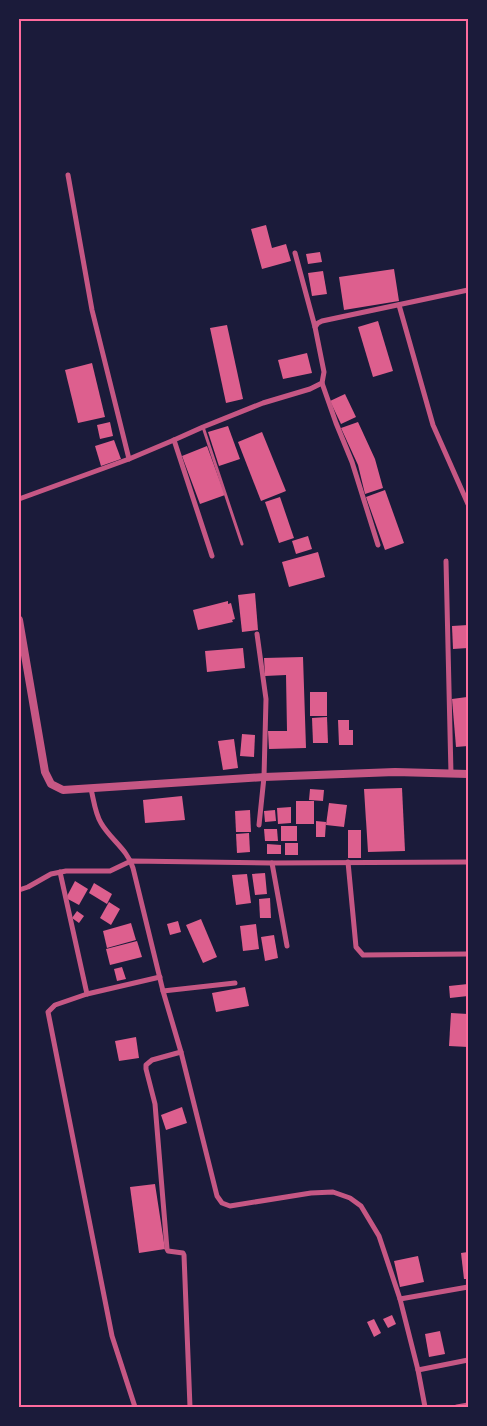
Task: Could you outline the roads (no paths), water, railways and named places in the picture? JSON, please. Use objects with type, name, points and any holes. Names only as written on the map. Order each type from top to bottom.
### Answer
[{"type":"street","points":[[68,175],[92,310],[129,459]]},
{"type":"street","points":[[295,253],[315,327],[324,372],[322,383],[352,462],[378,546]]},
{"type":"street","points":[[315,327],[322,321],[468,290]]},
{"type":"street","points":[[399,305],[433,425],[468,504]]},
{"type":"street","points":[[19,499],[129,459],[263,403],[310,389],[322,383]]},
{"type":"street","points":[[174,440],[212,556]]},
{"type":"street","points":[[446,561],[451,774]]},
{"type":"street","points":[[19,620],[45,772],[51,784],[63,790],[264,777],[395,772],[468,774]]},
{"type":"street","points":[[257,634],[266,700],[264,777],[260,826]]},
{"type":"street","points":[[91,789],[101,823],[131,861],[217,1196],[222,1203],[230,1206],[311,1192],[333,1192],[350,1198],[361,1206],[379,1236],[400,1299],[418,1370],[425,1407]]},
{"type":"street","points":[[19,890],[51,874],[66,871],[110,870],[131,861],[272,863],[468,862]]},
{"type":"street","points":[[348,862],[356,947],[363,955],[468,954]]},
{"type":"street","points":[[272,863],[287,946]]},
{"type":"street","points":[[60,872],[87,994]]},
{"type":"street","points":[[135,1407],[112,1336],[48,1012],[55,1005],[87,994],[160,977]]},
{"type":"street","points":[[163,990],[235,983]]},
{"type":"street","points":[[181,1052],[152,1060],[146,1066],[146,1069],[155,1104],[167,1249],[168,1251],[183,1253],[184,1255],[190,1407]]},
{"type":"street","points":[[400,1299],[468,1287]]},
{"type":"street","points":[[418,1370],[468,1360]]},
{"type":"street","points":[[457,1407],[468,1405]]},
{"type":"lane","points":[[203,427],[242,544]]}]
